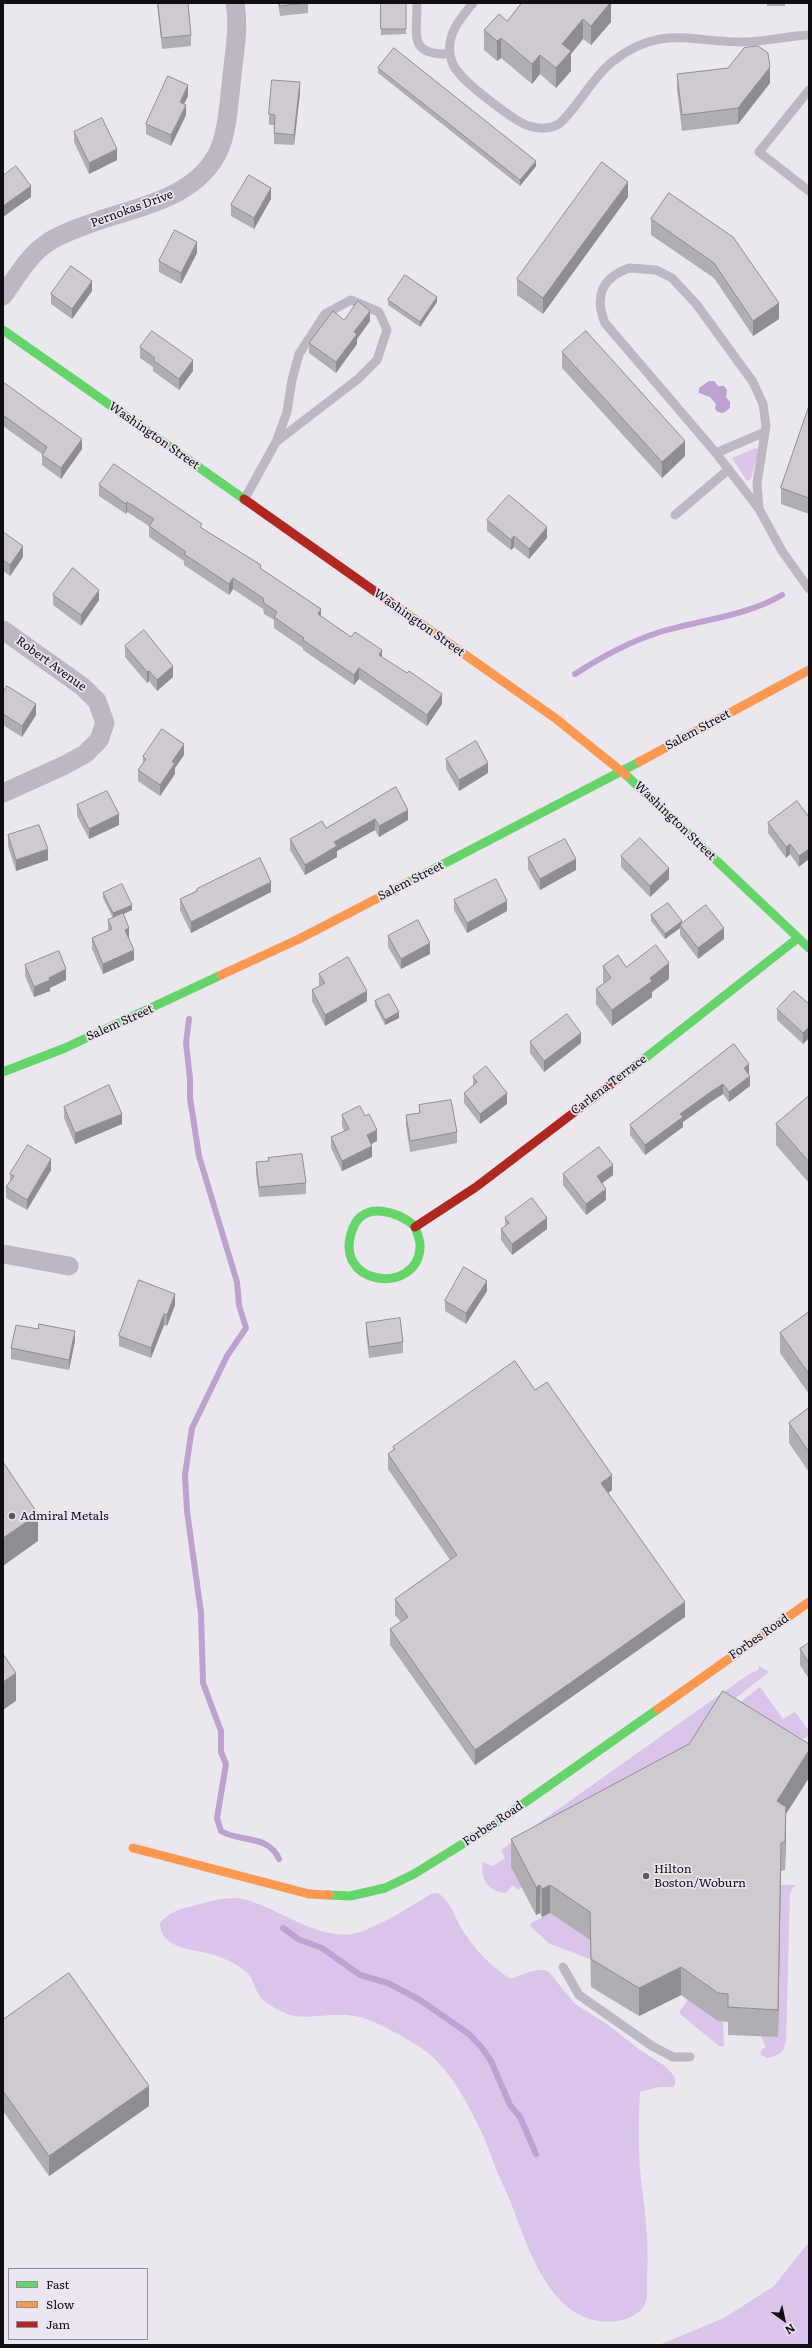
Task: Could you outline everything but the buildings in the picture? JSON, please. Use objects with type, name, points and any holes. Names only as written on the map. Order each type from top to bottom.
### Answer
[{"type":"main road","name":"Washington Street","points":[[3,330],[548,714],[622,771],[809,948]]},
{"type":"main road","name":"Salem Street","points":[[3,1072],[65,1048],[249,963],[622,771],[809,670]]},
{"type":"main road","name":"Carlena Terrace","points":[[415,1226],[476,1187],[714,1006],[798,938]]},
{"type":"main road","points":[[376,1210],[390,1210],[406,1216],[415,1226],[420,1247],[417,1260],[410,1270],[402,1276],[390,1280],[373,1279],[360,1270],[352,1260],[349,1243],[351,1234],[360,1220],[366,1215],[376,1210]]},
{"type":"main road","name":"Forbes Road","points":[[133,1848],[310,1894],[350,1896],[385,1888],[414,1874],[490,1826],[809,1602]]},
{"type":"street","name":"Pernokas Drive","points":[[3,296],[30,259],[52,240],[72,230],[174,195],[192,183],[207,168],[219,150],[226,124],[236,30],[235,3]]},
{"type":"street","name":"Robert Avenue","points":[[3,630],[83,687],[97,701],[105,722],[99,740],[85,754],[65,765],[3,793]]},
{"type":"street","points":[[3,1254],[69,1266]]},
{"type":"lane","points":[[417,3],[417,36],[420,48],[431,54],[450,54]]},
{"type":"lane","points":[[474,3],[455,27],[450,46],[450,54],[455,69],[465,80],[520,122],[542,128],[559,124],[608,66],[647,41],[685,37],[744,42],[809,35]]},
{"type":"lane","points":[[809,90],[758,152],[809,191]]},
{"type":"lane","points":[[759,509],[757,482],[766,432],[763,404],[753,382],[684,290],[672,278],[656,270],[637,268],[624,270],[607,283],[601,290],[599,301],[605,323],[729,469],[759,509],[782,551],[809,589]]},
{"type":"lane","points":[[244,500],[276,442],[287,412],[292,380],[299,354],[325,314],[351,300],[379,312],[388,330],[378,360],[338,397],[276,442]]},
{"type":"lane","points":[[716,453],[766,432]]},
{"type":"lane","points":[[675,515],[729,469]]},
{"type":"lane","points":[[563,1967],[579,1995],[652,2046],[673,2057],[690,2057]]},
{"type":"shaded area","points":[[709,381],[714,381],[718,386],[724,386],[727,390],[726,397],[730,402],[730,408],[723,413],[718,412],[715,409],[716,404],[710,397],[699,393],[699,388]]},
{"type":"shaded area","points":[[756,448],[758,451],[751,479],[747,481],[732,458]]},
{"type":"shaded area","points":[[759,1666],[769,1672],[723,1708],[685,1769],[511,1867],[522,1887],[518,1890],[513,1885],[506,1893],[500,1892],[487,1884],[483,1874],[483,1862],[493,1866],[505,1858],[501,1850],[749,1674],[758,1670]]},
{"type":"shaded area","points":[[760,1687],[783,1719],[795,1712],[809,1731],[808,1736],[803,1739],[788,1731],[774,1751],[729,1711]]},
{"type":"shaded area","points":[[781,1885],[795,1885],[790,1893],[786,2041],[784,2048],[780,2053],[767,2058],[760,2054],[762,2049],[766,2047],[761,2036],[778,2037]]},
{"type":"shaded area","points":[[438,1893],[447,1902],[462,1929],[475,1948],[485,1959],[503,1974],[510,1979],[534,1971],[548,1971],[575,2004],[607,2024],[640,2050],[665,2066],[675,2077],[675,2084],[673,2087],[659,2087],[640,2092],[639,2152],[647,2233],[647,2293],[643,2308],[637,2314],[629,2318],[622,2320],[599,2321],[580,2315],[564,2304],[550,2288],[529,2250],[510,2200],[470,2108],[448,2074],[430,2055],[397,2033],[361,2017],[338,2015],[305,2017],[290,2015],[279,2010],[262,1999],[249,1975],[240,1967],[214,1955],[175,1945],[167,1940],[162,1933],[160,1923],[169,1915],[181,1909],[220,1899],[238,1898],[256,1903],[324,1932],[352,1934],[381,1923],[431,1894]]},
{"type":"shaded area","points":[[550,1913],[590,1940],[590,1959],[550,1944],[530,1926],[531,1923]]},
{"type":"shaded area","points":[[688,1999],[723,2021],[724,2046],[719,2046],[679,2013]]},
{"type":"shaded area","points":[[809,2242],[809,2345],[659,2345],[724,2318],[774,2286]]},
{"type":"waterway","points":[[575,674],[615,651],[646,637],[737,613],[768,602],[782,595]]},
{"type":"waterway","points":[[189,1019],[186,1043],[190,1079],[190,1098],[199,1156],[237,1282],[239,1305],[246,1328],[227,1356],[192,1428],[185,1475],[187,1511],[201,1613],[203,1683],[221,1731],[221,1752],[226,1764],[217,1818],[221,1831],[229,1835],[261,1842],[274,1851],[279,1859]]},
{"type":"waterway","points":[[283,1928],[298,1939],[322,1948],[360,1975],[388,1983],[420,2000],[469,2034],[482,2048],[491,2061],[510,2105],[520,2117],[536,2154]]},
{"type":"traffic: fast","points":[[3,330],[244,499]]},
{"type":"traffic: fast","points":[[407,883],[639,762]]},
{"type":"traffic: fast","points":[[626,775],[809,948]]},
{"type":"traffic: fast","points":[[635,1066],[798,938]]},
{"type":"traffic: fast","points":[[3,1072],[65,1048],[221,975]]},
{"type":"traffic: fast","points":[[415,1226],[400,1216],[391,1213],[373,1211],[365,1214],[358,1219],[353,1228],[349,1247],[353,1262],[363,1272],[377,1278],[391,1278],[405,1273],[415,1263],[420,1248],[415,1227]]},
{"type":"traffic: fast","points":[[329,1895],[350,1896],[385,1888],[414,1874],[490,1827],[658,1709]]},
{"type":"traffic: slow","points":[[390,602],[555,718],[626,775]]},
{"type":"traffic: slow","points":[[639,762],[809,670]]},
{"type":"traffic: slow","points":[[221,975],[299,939],[407,883]]},
{"type":"traffic: slow","points":[[658,1709],[809,1602]]},
{"type":"traffic: slow","points":[[133,1848],[309,1894],[329,1895]]},
{"type":"traffic: jam","points":[[244,499],[390,602]]},
{"type":"traffic: jam","points":[[415,1227],[476,1187],[635,1066]]},
{"type":"place","name":"Admiral Metals","points":[[12,1516]]},
{"type":"place","name":"Hilton Boston/Woburn","points":[[646,1876]]}]
